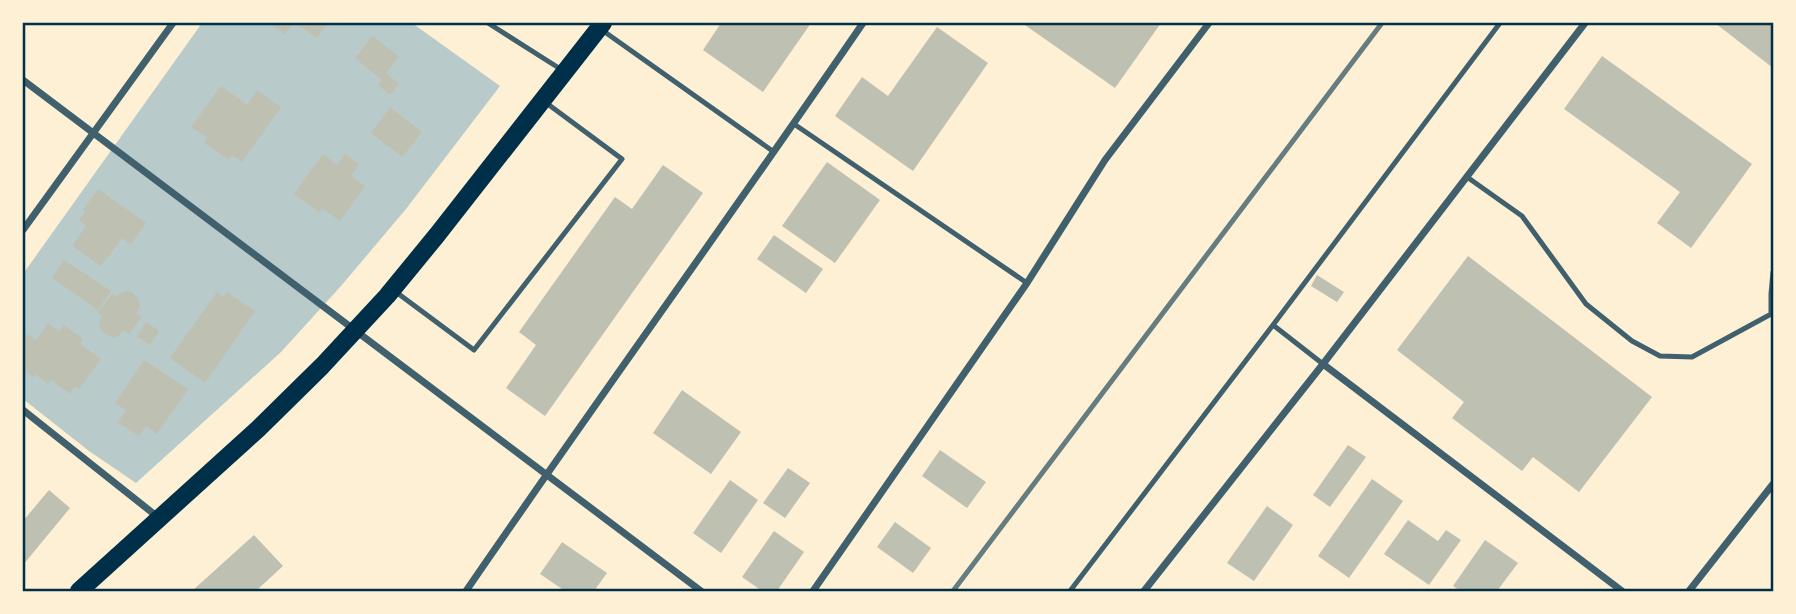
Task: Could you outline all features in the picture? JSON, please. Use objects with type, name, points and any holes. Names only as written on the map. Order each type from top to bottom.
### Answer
[{"type":"main road","points":[[79,591],[289,399],[393,289],[601,25]]},
{"type":"street","points":[[23,230],[173,23]]},
{"type":"street","points":[[466,591],[863,23]]},
{"type":"street","points":[[813,591],[1027,283],[1105,160],[1209,23]]},
{"type":"street","points":[[1144,591],[1586,23]]},
{"type":"street","points":[[23,80],[701,591]]},
{"type":"street","points":[[1323,363],[1622,591]]},
{"type":"street","points":[[23,410],[160,519]]},
{"type":"street","points":[[1689,591],[1773,484]]},
{"type":"lane","points":[[488,23],[564,72]]},
{"type":"lane","points":[[1070,591],[1500,23]]},
{"type":"lane","points":[[601,25],[774,152]]},
{"type":"lane","points":[[393,289],[474,350],[622,159],[542,100]]},
{"type":"lane","points":[[794,124],[1027,283]]},
{"type":"lane","points":[[1467,177],[1522,216],[1586,304],[1632,341],[1660,356],[1692,357],[1772,313],[1773,272]]},
{"type":"lane","points":[[1273,325],[1323,363]]},
{"type":"shaded area","points":[[202,23],[412,23],[500,86],[406,209],[281,352],[136,483],[89,451],[23,399],[23,274]]},
{"type":"building","points":[[269,23],[294,23],[285,34]]},
{"type":"building","points":[[295,23],[325,23],[327,24],[317,38]]},
{"type":"building","points":[[721,23],[811,23],[763,92],[703,50]]},
{"type":"building","points":[[1022,23],[1161,23],[1115,88]]},
{"type":"building","points":[[1715,23],[1773,23],[1773,68]]},
{"type":"building","points":[[937,27],[988,63],[913,171],[835,116],[862,77],[888,96]]},
{"type":"building","points":[[373,36],[399,57],[386,73],[399,84],[390,95],[378,85],[382,80],[355,58]]},
{"type":"building","points":[[1602,56],[1752,164],[1691,248],[1657,223],[1680,192],[1564,109]]},
{"type":"building","points":[[221,86],[247,105],[257,90],[281,107],[242,162],[232,155],[229,160],[204,143],[208,138],[191,127]]},
{"type":"building","points":[[390,107],[422,132],[402,157],[371,133]]},
{"type":"building","points":[[323,154],[337,165],[345,154],[359,164],[351,176],[365,186],[340,221],[322,208],[319,212],[294,194]]},
{"type":"building","points":[[827,162],[880,200],[835,263],[782,226]]},
{"type":"building","points":[[663,165],[703,193],[545,416],[506,388],[536,345],[519,332],[615,197],[632,209]]},
{"type":"building","points":[[98,189],[146,223],[131,244],[122,238],[101,266],[72,246],[86,226],[79,220],[85,212],[83,210]]},
{"type":"building","points":[[774,235],[823,269],[806,293],[757,259]]},
{"type":"building","points":[[1468,256],[1652,397],[1579,492],[1533,457],[1522,471],[1452,418],[1464,402],[1397,350]]},
{"type":"building","points":[[64,260],[111,291],[98,310],[52,278]]},
{"type":"building","points":[[1317,275],[1344,292],[1337,302],[1311,286]]},
{"type":"building","points":[[127,291],[138,299],[140,307],[136,313],[142,317],[129,334],[123,330],[119,336],[113,338],[101,331],[99,323],[102,316],[97,313],[113,293],[117,296]]},
{"type":"building","points":[[217,292],[224,297],[227,292],[255,311],[205,383],[170,358]]},
{"type":"building","points":[[146,322],[159,331],[150,345],[137,336]]},
{"type":"building","points":[[48,323],[59,332],[64,325],[83,339],[80,344],[101,359],[79,389],[75,387],[70,394],[51,380],[48,384],[35,374],[34,377],[23,370],[23,341],[28,334],[36,340]]},
{"type":"building","points":[[144,360],[188,389],[157,434],[146,426],[139,436],[118,422],[126,410],[115,403]]},
{"type":"building","points":[[682,390],[741,432],[711,474],[653,433]]},
{"type":"building","points":[[1348,445],[1366,457],[1330,507],[1313,495]]},
{"type":"building","points":[[940,450],[986,482],[967,508],[922,476]]},
{"type":"building","points":[[788,468],[810,483],[785,518],[763,503]]},
{"type":"building","points":[[1372,479],[1403,501],[1349,578],[1318,556]]},
{"type":"building","points":[[730,480],[758,500],[721,553],[693,533]]},
{"type":"building","points":[[49,490],[70,508],[23,565],[23,521]]},
{"type":"building","points":[[1267,506],[1293,525],[1254,581],[1227,563]]},
{"type":"building","points":[[1408,520],[1438,541],[1446,530],[1461,540],[1429,585],[1384,554]]},
{"type":"building","points":[[895,522],[931,548],[913,573],[877,547]]},
{"type":"building","points":[[774,531],[804,552],[777,591],[762,591],[742,577]]},
{"type":"building","points":[[254,535],[283,566],[258,589],[260,591],[192,591]]},
{"type":"building","points":[[1485,540],[1518,563],[1497,591],[1460,591],[1453,586]]},
{"type":"building","points":[[562,542],[607,573],[594,591],[565,591],[540,574]]},
{"type":"railway","points":[[953,591],[1382,23]]}]
